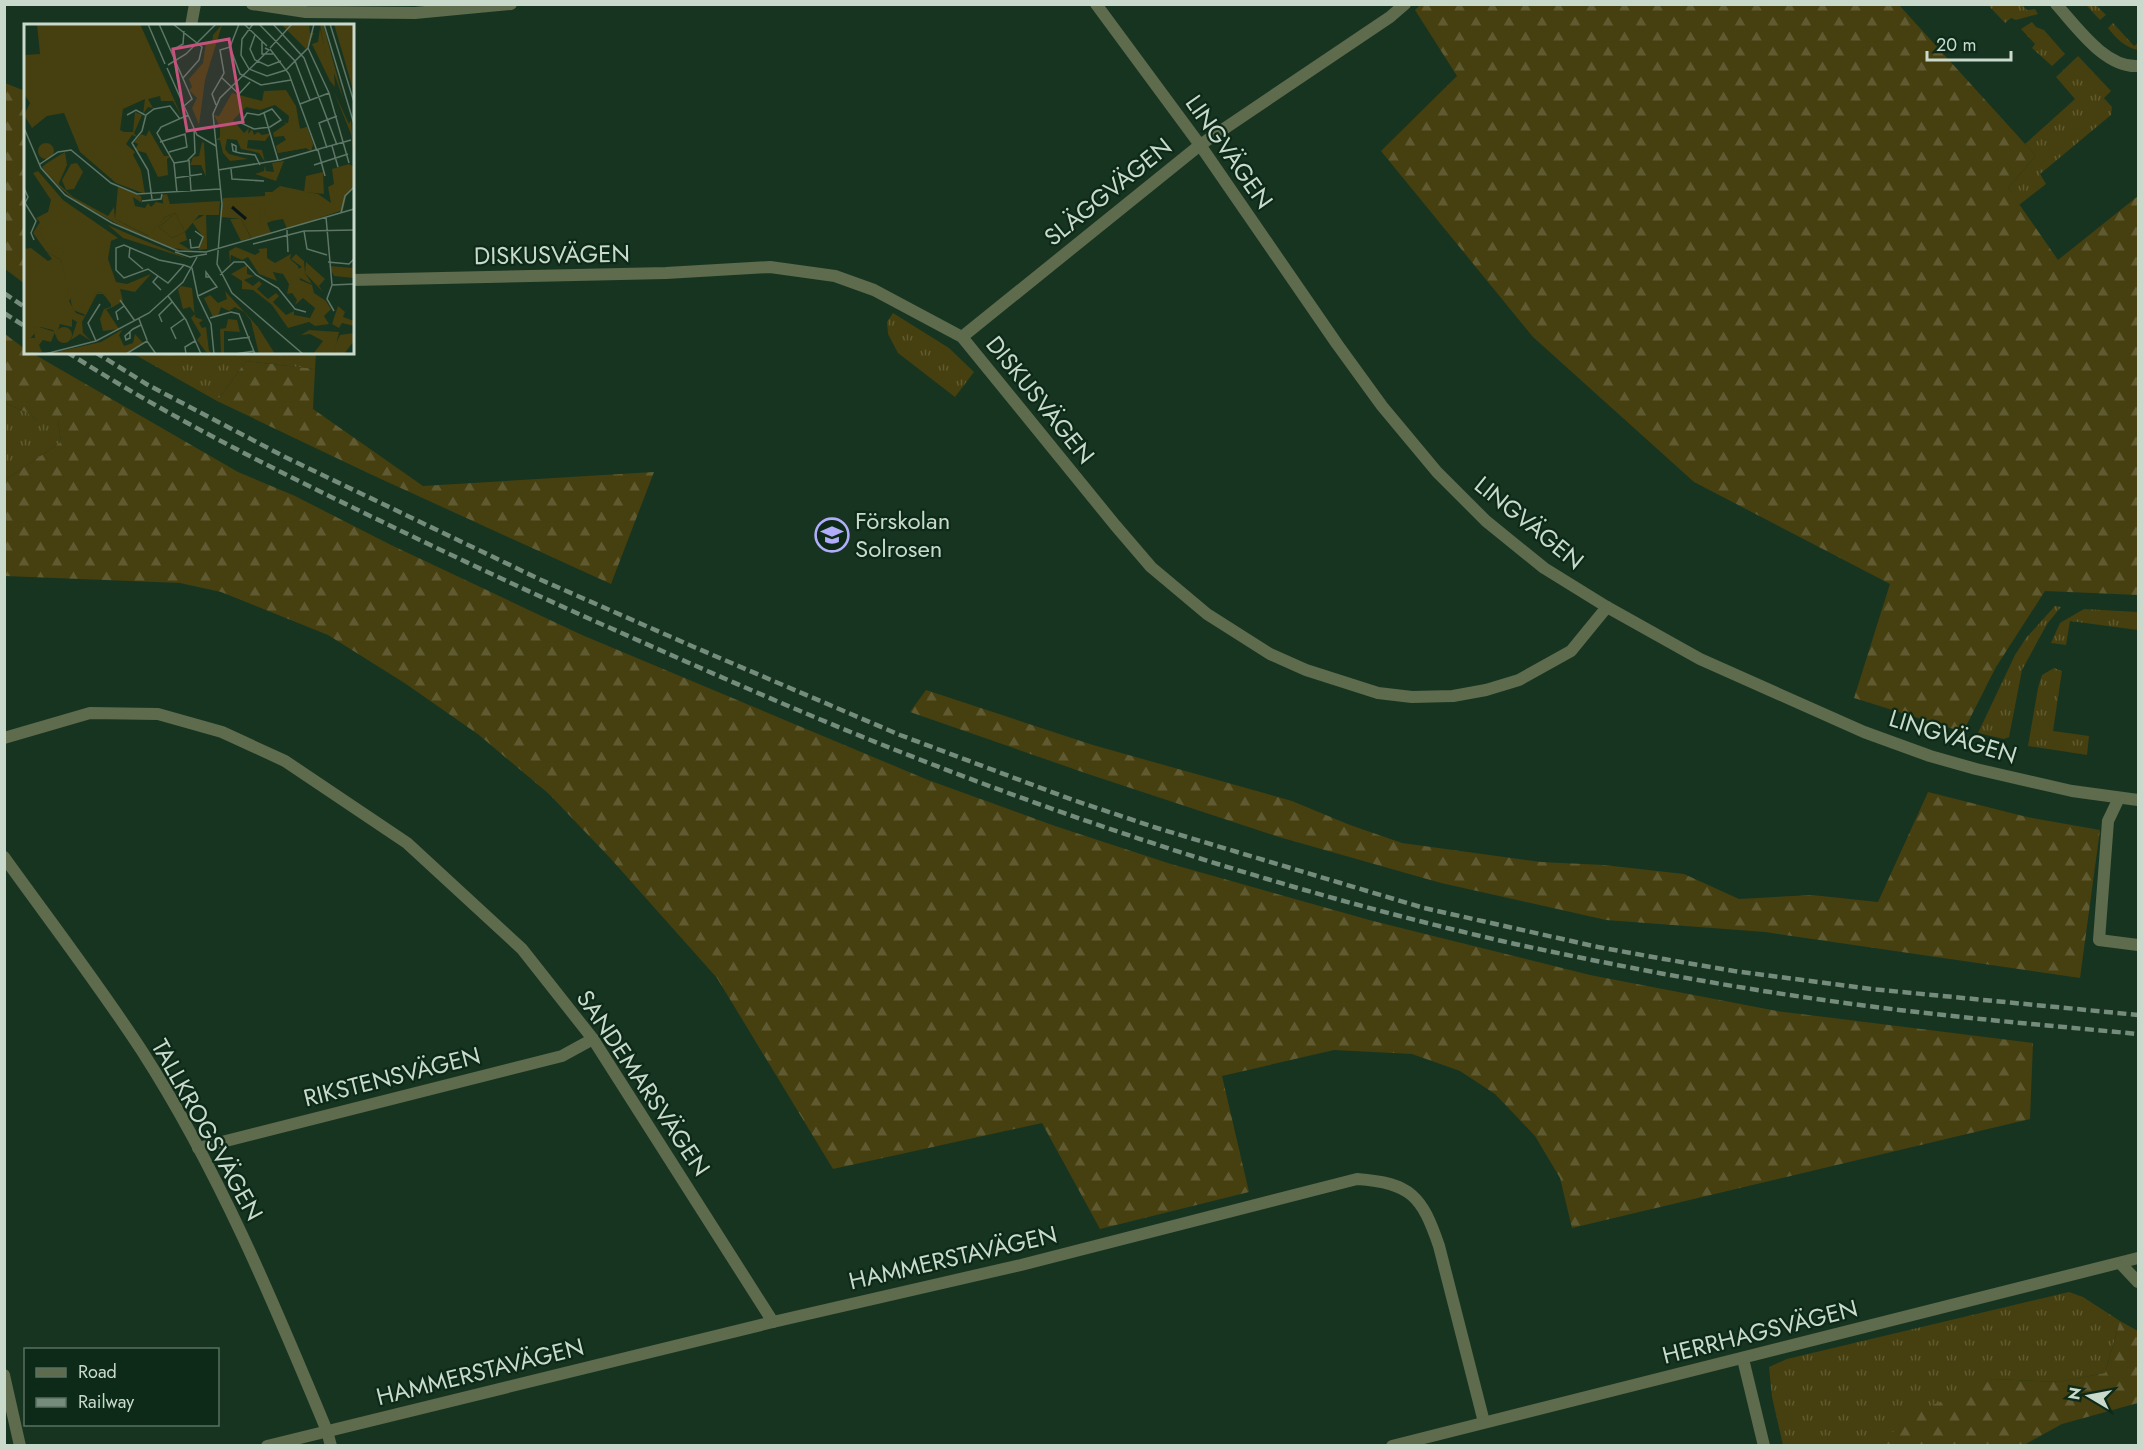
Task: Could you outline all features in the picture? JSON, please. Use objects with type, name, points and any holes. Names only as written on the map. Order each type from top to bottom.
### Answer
[{"type":"street","points":[[191,24],[195,4]]},
{"type":"street","points":[[252,4],[306,12],[415,13],[511,4]]},
{"type":"street","name":"LINGVÄGEN","points":[[1096,4],[1200,145],[1382,406],[1437,472],[1486,521],[1544,568],[1607,607],[1700,659],[1864,732],[1930,756],[1976,769],[2072,790],[2139,800]]},
{"type":"street","name":"SLÄGGVÄGEN","points":[[962,338],[1200,145],[1390,17],[1405,4]]},
{"type":"street","points":[[2056,4],[2098,50],[2133,67]]},
{"type":"street","name":"DISKUSVÄGEN","points":[[354,280],[655,274],[770,267],[835,276],[874,290],[962,338],[1151,567],[1207,614],[1270,654],[1306,670],[1378,693],[1412,697],[1453,696],[1486,690],[1519,680],[1571,651],[1607,607]]},
{"type":"street","name":"SANDEMARSVÄGEN","points":[[4,738],[90,713],[158,714],[222,732],[285,761],[407,843],[522,949],[593,1040],[773,1322]]},
{"type":"street","points":[[2119,798],[2108,821],[2099,940],[2139,945]]},
{"type":"street","name":"TALLKROGSVÄGEN","points":[[4,857],[142,1051],[198,1148],[268,1290],[327,1431],[331,1446]]},
{"type":"street","name":"RIKSTENSVÄGEN","points":[[198,1148],[562,1056],[593,1040]]},
{"type":"street","name":"HAMMERSTAVÄGEN","points":[[267,1446],[773,1322],[1021,1265],[1357,1179],[1398,1186],[1416,1197],[1430,1220],[1439,1246],[1484,1422]]},
{"type":"street","name":"HERRHAGSVÄGEN","points":[[1392,1446],[2139,1258]]},
{"type":"street","points":[[2120,1263],[2139,1282]]},
{"type":"street","points":[[1743,1359],[1764,1446]]},
{"type":"street","points":[[4,1375],[20,1446]]},
{"type":"green space","points":[[1420,5],[1899,5],[2036,156],[2008,188],[2058,260],[2138,196],[2138,595],[2045,591],[1996,667],[1963,732],[1854,698],[1890,584],[1694,482],[1533,337],[1381,151],[1457,76],[1415,10]]},
{"type":"green space","points":[[1988,5],[2022,5],[2027,10],[2035,9],[2038,14],[2016,20],[2011,18],[2005,23]]},
{"type":"green space","points":[[2086,5],[2096,5],[2106,15],[2100,20]]},
{"type":"green space","points":[[2032,22],[2036,27],[2044,30],[2065,54],[2052,66],[2032,48],[2035,44],[2021,29]]},
{"type":"green space","points":[[2113,23],[2134,46],[2138,43],[2138,50],[2125,45],[2115,36],[2108,28]]},
{"type":"green space","points":[[2078,56],[2111,91],[2104,98],[2112,107],[2111,115],[2040,174],[2046,184],[2019,205],[2008,188],[2036,156],[2025,144],[2075,99],[2056,77]]},
{"type":"green space","points":[[5,83],[24,91],[24,283],[5,269]]},
{"type":"green space","points":[[893,313],[949,348],[974,372],[955,397],[898,353],[888,334],[887,322]]},
{"type":"green space","points":[[5,334],[24,348],[24,354],[34,354],[238,472],[295,496],[391,545],[582,635],[928,780],[1055,826],[1171,864],[1373,921],[1590,975],[1777,1011],[2033,1043],[2030,1119],[1572,1228],[1560,1178],[1535,1136],[1495,1094],[1460,1071],[1412,1054],[1334,1050],[1222,1076],[1249,1192],[1100,1229],[1042,1123],[833,1169],[717,978],[611,859],[549,794],[479,735],[406,684],[328,635],[221,592],[180,583],[5,576],[5,480],[61,442],[58,421],[38,421],[26,412],[5,403]]},
{"type":"green space","points":[[134,354],[316,354],[315,369],[246,361],[217,401]]},
{"type":"green space","points":[[246,361],[315,369],[313,409],[423,486],[654,472],[611,584],[217,401]]},
{"type":"green space","points":[[5,403],[26,412],[38,421],[58,421],[61,442],[5,480]]},
{"type":"green space","points":[[2055,606],[2061,607],[2047,624],[2022,670],[2009,737],[2004,739],[1978,733],[2015,655],[2026,638]]},
{"type":"green space","points":[[2084,609],[2138,612],[2138,630],[2070,621],[2066,645],[2051,643],[2060,623]]},
{"type":"green space","points":[[2054,668],[2062,671],[2053,731],[2089,736],[2087,755],[2028,746],[2042,675]]},
{"type":"green space","points":[[926,690],[1093,745],[1292,801],[1402,843],[1541,862],[1604,865],[1684,874],[1739,899],[1812,895],[1878,902],[1928,792],[2027,817],[2100,830],[2080,978],[1765,932],[1606,920],[1441,883],[1279,837],[910,712]]},
{"type":"green space","points":[[2069,1292],[2083,1297],[2120,1321],[2105,1373],[2059,1382],[1993,1379],[1880,1445],[1783,1445],[1772,1397],[1769,1367],[1787,1359]]},
{"type":"green space","points":[[2120,1321],[2138,1331],[2138,1403],[2062,1424],[2024,1445],[1880,1445],[1910,1415],[1993,1379],[2059,1382],[2105,1373]]},
{"type":"railway","points":[[4,293],[24,307]]},
{"type":"railway","points":[[4,313],[24,326]]},
{"type":"railway","points":[[70,354],[174,416],[247,455],[538,596],[745,688],[856,734],[969,778],[1123,833],[1357,905],[1515,944],[1599,961],[1725,985],[1853,1004],[2138,1034]]},
{"type":"railway","points":[[98,354],[148,385],[285,457],[539,579],[900,735],[1073,800],[1157,828],[1424,908],[1598,947],[1734,971],[1871,989],[2138,1015]]},
{"type":"place","name":"Förskolan Solrosen","points":[[832,535]]}]
